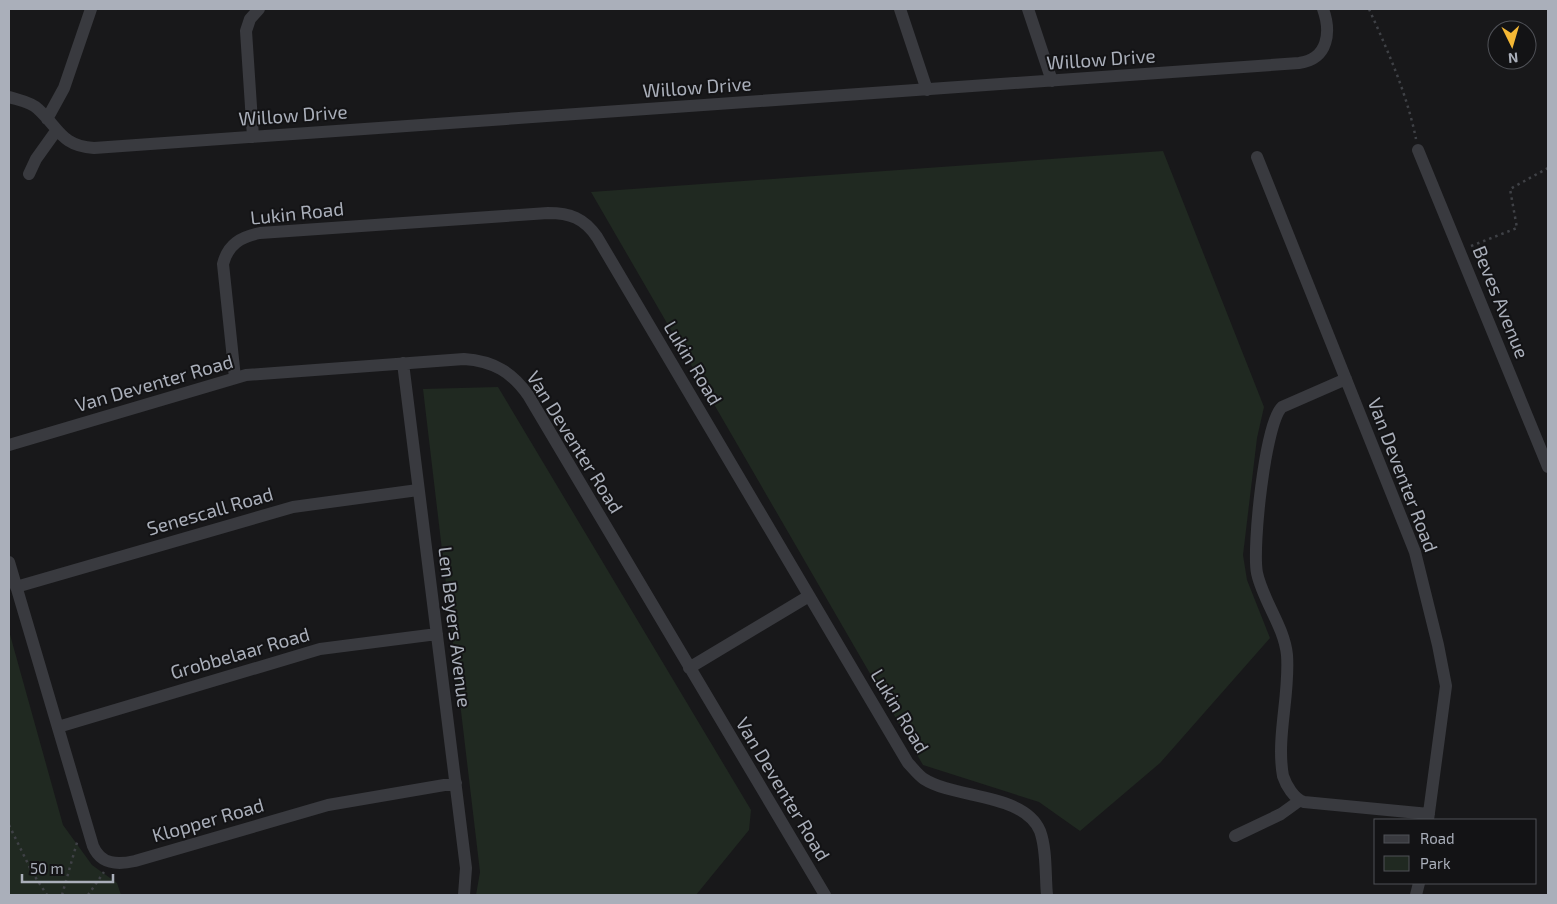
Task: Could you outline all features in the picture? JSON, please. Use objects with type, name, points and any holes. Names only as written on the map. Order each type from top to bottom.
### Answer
[{"type":"street","points":[[47,119],[64,88],[91,9]]},
{"type":"street","points":[[254,137],[246,31],[250,19],[259,9]]},
{"type":"street","points":[[900,9],[927,90]]},
{"type":"street","points":[[1028,9],[1052,81]]},
{"type":"street","name":"Willow Drive","points":[[9,97],[37,108],[56,131],[73,144],[94,148],[1304,63],[1315,57],[1324,47],[1328,34],[1324,13]]},
{"type":"street","points":[[29,174],[36,159],[56,131]]},
{"type":"street","name":"Beves Avenue","points":[[1418,150],[1546,453],[1548,467]]},
{"type":"street","name":"Van Deventer Road","points":[[1257,157],[1416,552],[1445,676],[1446,698],[1429,817]]},
{"type":"street","name":"Lukin Road","points":[[235,378],[223,264],[227,251],[245,237],[260,233],[548,213],[574,216],[586,223],[597,237],[908,763],[932,782],[1010,806],[1032,818],[1041,837],[1046,895]]},
{"type":"street","name":"Van Deventer Road","points":[[9,444],[235,378],[266,373],[403,363],[478,360],[503,369],[514,377],[528,396],[824,895]]},
{"type":"street","name":"Len Beyers Avenue","points":[[403,363],[466,868],[464,895]]},
{"type":"street","points":[[1298,801],[1285,781],[1282,769],[1286,650],[1260,581],[1255,560],[1255,540],[1270,435],[1276,414],[1288,402],[1346,379]]},
{"type":"street","name":"Senescall Road","points":[[16,587],[293,506],[418,490]]},
{"type":"street","points":[[9,562],[95,850],[110,863]]},
{"type":"street","points":[[689,668],[809,596]]},
{"type":"street","name":"Grobbelaar Road","points":[[58,727],[320,649],[437,634]]},
{"type":"street","name":"Klopper Road","points":[[110,863],[121,865],[328,805],[456,784]]},
{"type":"street","points":[[1235,836],[1281,814],[1298,801],[1429,817]]},
{"type":"path","points":[[1369,9],[1388,50],[1412,116],[1418,150]]},
{"type":"path","points":[[1460,251],[1517,228],[1510,189],[1548,168]]},
{"type":"path","points":[[62,895],[84,816]]},
{"type":"path","points":[[9,825],[32,872],[47,895]]},
{"type":"path","points":[[88,895],[110,863]]},
{"type":"green space","points":[[1163,151],[1264,407],[1257,438],[1243,555],[1247,580],[1270,638],[1160,763],[1080,831],[1039,802],[923,765],[591,192]]},
{"type":"green space","points":[[498,387],[751,810],[749,830],[696,895],[476,895],[480,872],[423,389]]},
{"type":"green space","points":[[9,631],[63,825],[92,865],[117,883],[121,895],[9,895]]}]
